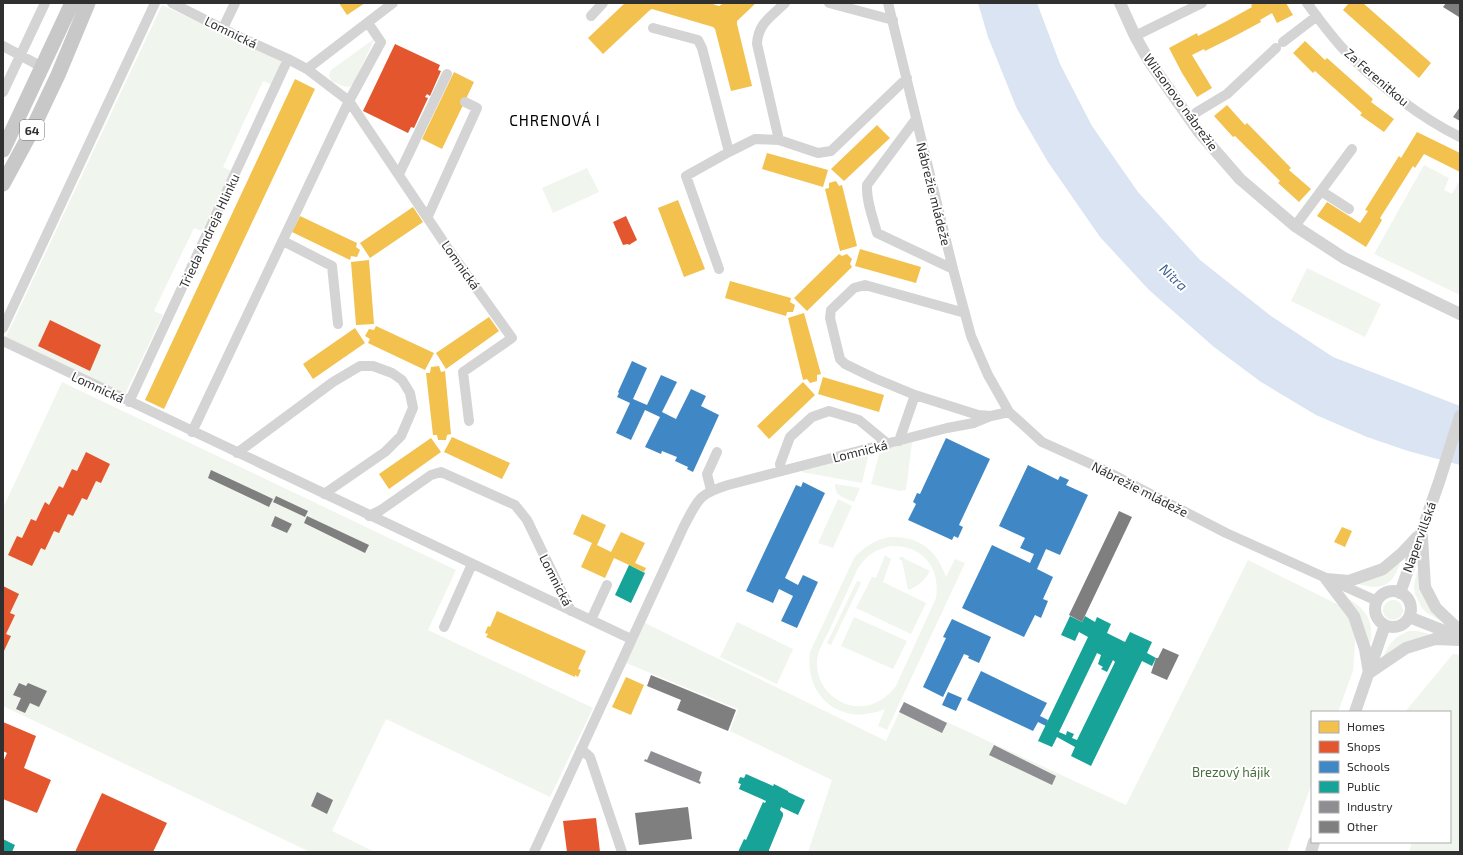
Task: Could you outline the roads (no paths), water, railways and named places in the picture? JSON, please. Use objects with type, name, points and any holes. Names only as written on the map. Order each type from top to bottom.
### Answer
[{"type":"main road","name":"64","points":[[3,150],[72,3]]},
{"type":"main road","name":"64","points":[[3,184],[29,136],[58,75],[88,3]]},
{"type":"main road","points":[[42,66],[58,75]]},
{"type":"street","points":[[3,92],[45,3]]},
{"type":"street","points":[[3,328],[155,3]]},
{"type":"street","name":"Lomnická","points":[[172,3],[233,34],[288,59],[307,70],[349,101],[428,216],[449,250],[512,338],[463,372],[469,422]]},
{"type":"street","points":[[223,28],[235,3]]},
{"type":"street","points":[[307,70],[393,3]]},
{"type":"street","points":[[591,16],[603,3]]},
{"type":"street","points":[[779,140],[760,59],[757,34],[764,23],[785,3]]},
{"type":"street","points":[[829,3],[893,20]]},
{"type":"street","name":"Nábrežie mládeže","points":[[888,3],[953,269],[971,336],[981,360],[1009,412],[1042,442],[1102,468],[1226,533],[1377,601]]},
{"type":"street","name":"Wilsonovo nábrežie","points":[[1120,3],[1150,61],[1199,132],[1240,179],[1295,226],[1344,258],[1460,314]]},
{"type":"street","points":[[1136,36],[1202,3]]},
{"type":"street","name":"Za Ferenitkou","points":[[1307,3],[1349,55],[1378,81],[1410,106],[1460,137]]},
{"type":"street","points":[[1190,119],[1198,112],[1227,94],[1279,45],[1317,16]]},
{"type":"street","points":[[192,432],[349,101],[381,42],[368,23]]},
{"type":"street","points":[[653,28],[698,40],[702,48],[729,152]]},
{"type":"street","points":[[3,46],[42,66]]},
{"type":"street","name":"Trieda Andreja Hlinku","points":[[129,402],[288,59]]},
{"type":"street","points":[[398,174],[447,74]]},
{"type":"street","points":[[719,269],[686,176],[755,139],[779,140],[818,153],[831,151],[907,78]]},
{"type":"street","points":[[428,216],[477,108],[465,102]]},
{"type":"street","name":"Nábrežie mládeže","points":[[916,119],[867,185],[873,220],[877,234],[953,269]]},
{"type":"street","points":[[1295,226],[1352,149]]},
{"type":"street","points":[[1321,191],[1349,209]]},
{"type":"street","points":[[283,241],[332,266],[338,324]]},
{"type":"street","points":[[965,313],[865,285],[854,288],[831,310],[830,318],[840,359],[845,364],[915,395],[978,415],[990,416]]},
{"type":"street","name":"Lomnická","points":[[3,341],[631,639]]},
{"type":"street","points":[[237,453],[333,382],[360,366],[373,366],[392,373],[402,380],[410,392],[413,408],[401,436],[385,452],[324,494]]},
{"type":"street","points":[[899,441],[915,395]]},
{"type":"street","points":[[781,470],[780,464],[790,437],[812,417],[829,411],[859,420],[888,444]]},
{"type":"street","name":"Lomnická","points":[[534,852],[631,639],[684,526],[698,500],[711,490],[781,470],[974,423],[990,416],[1009,412]]},
{"type":"street","name":"Napervillská","points":[[1400,593],[1439,482],[1460,416]]},
{"type":"street","points":[[711,490],[707,474],[717,452]]},
{"type":"street","name":"Lomnická","points":[[370,516],[431,475],[440,472],[515,505],[527,520],[571,611]]},
{"type":"street","points":[[1326,579],[1348,581],[1383,569],[1402,554],[1421,532]]},
{"type":"street","points":[[1421,532],[1425,587],[1436,608],[1460,631]]},
{"type":"street","points":[[444,627],[472,564]]},
{"type":"street","points":[[1326,579],[1354,616],[1365,649],[1369,673]]},
{"type":"street","points":[[591,620],[607,585]]},
{"type":"street","points":[[1387,593],[1400,593],[1408,601],[1410,606],[1409,617],[1405,623],[1398,626],[1392,627],[1385,625],[1378,619],[1376,614],[1375,609],[1377,601],[1380,597],[1387,593]]},
{"type":"street","points":[[1409,617],[1460,637]]},
{"type":"street","points":[[1355,711],[1385,625]]},
{"type":"street","points":[[1369,673],[1406,648],[1435,639],[1460,640]]},
{"type":"street","points":[[581,749],[590,757],[622,852]]},
{"type":"water","name":"Nitra","points":[[978,3],[1037,3],[1060,64],[1092,126],[1138,192],[1200,260],[1271,316],[1333,357],[1460,406],[1460,465],[1408,451],[1367,437],[1316,415],[1261,382],[1214,347],[1149,290],[1100,237],[1048,162],[1017,109],[988,37]]},
{"type":"district","name":"CHRENOVÁ I","points":[[555,120]]},
{"type":"park label","name":"Brezový hájik","points":[[1231,772]]}]
